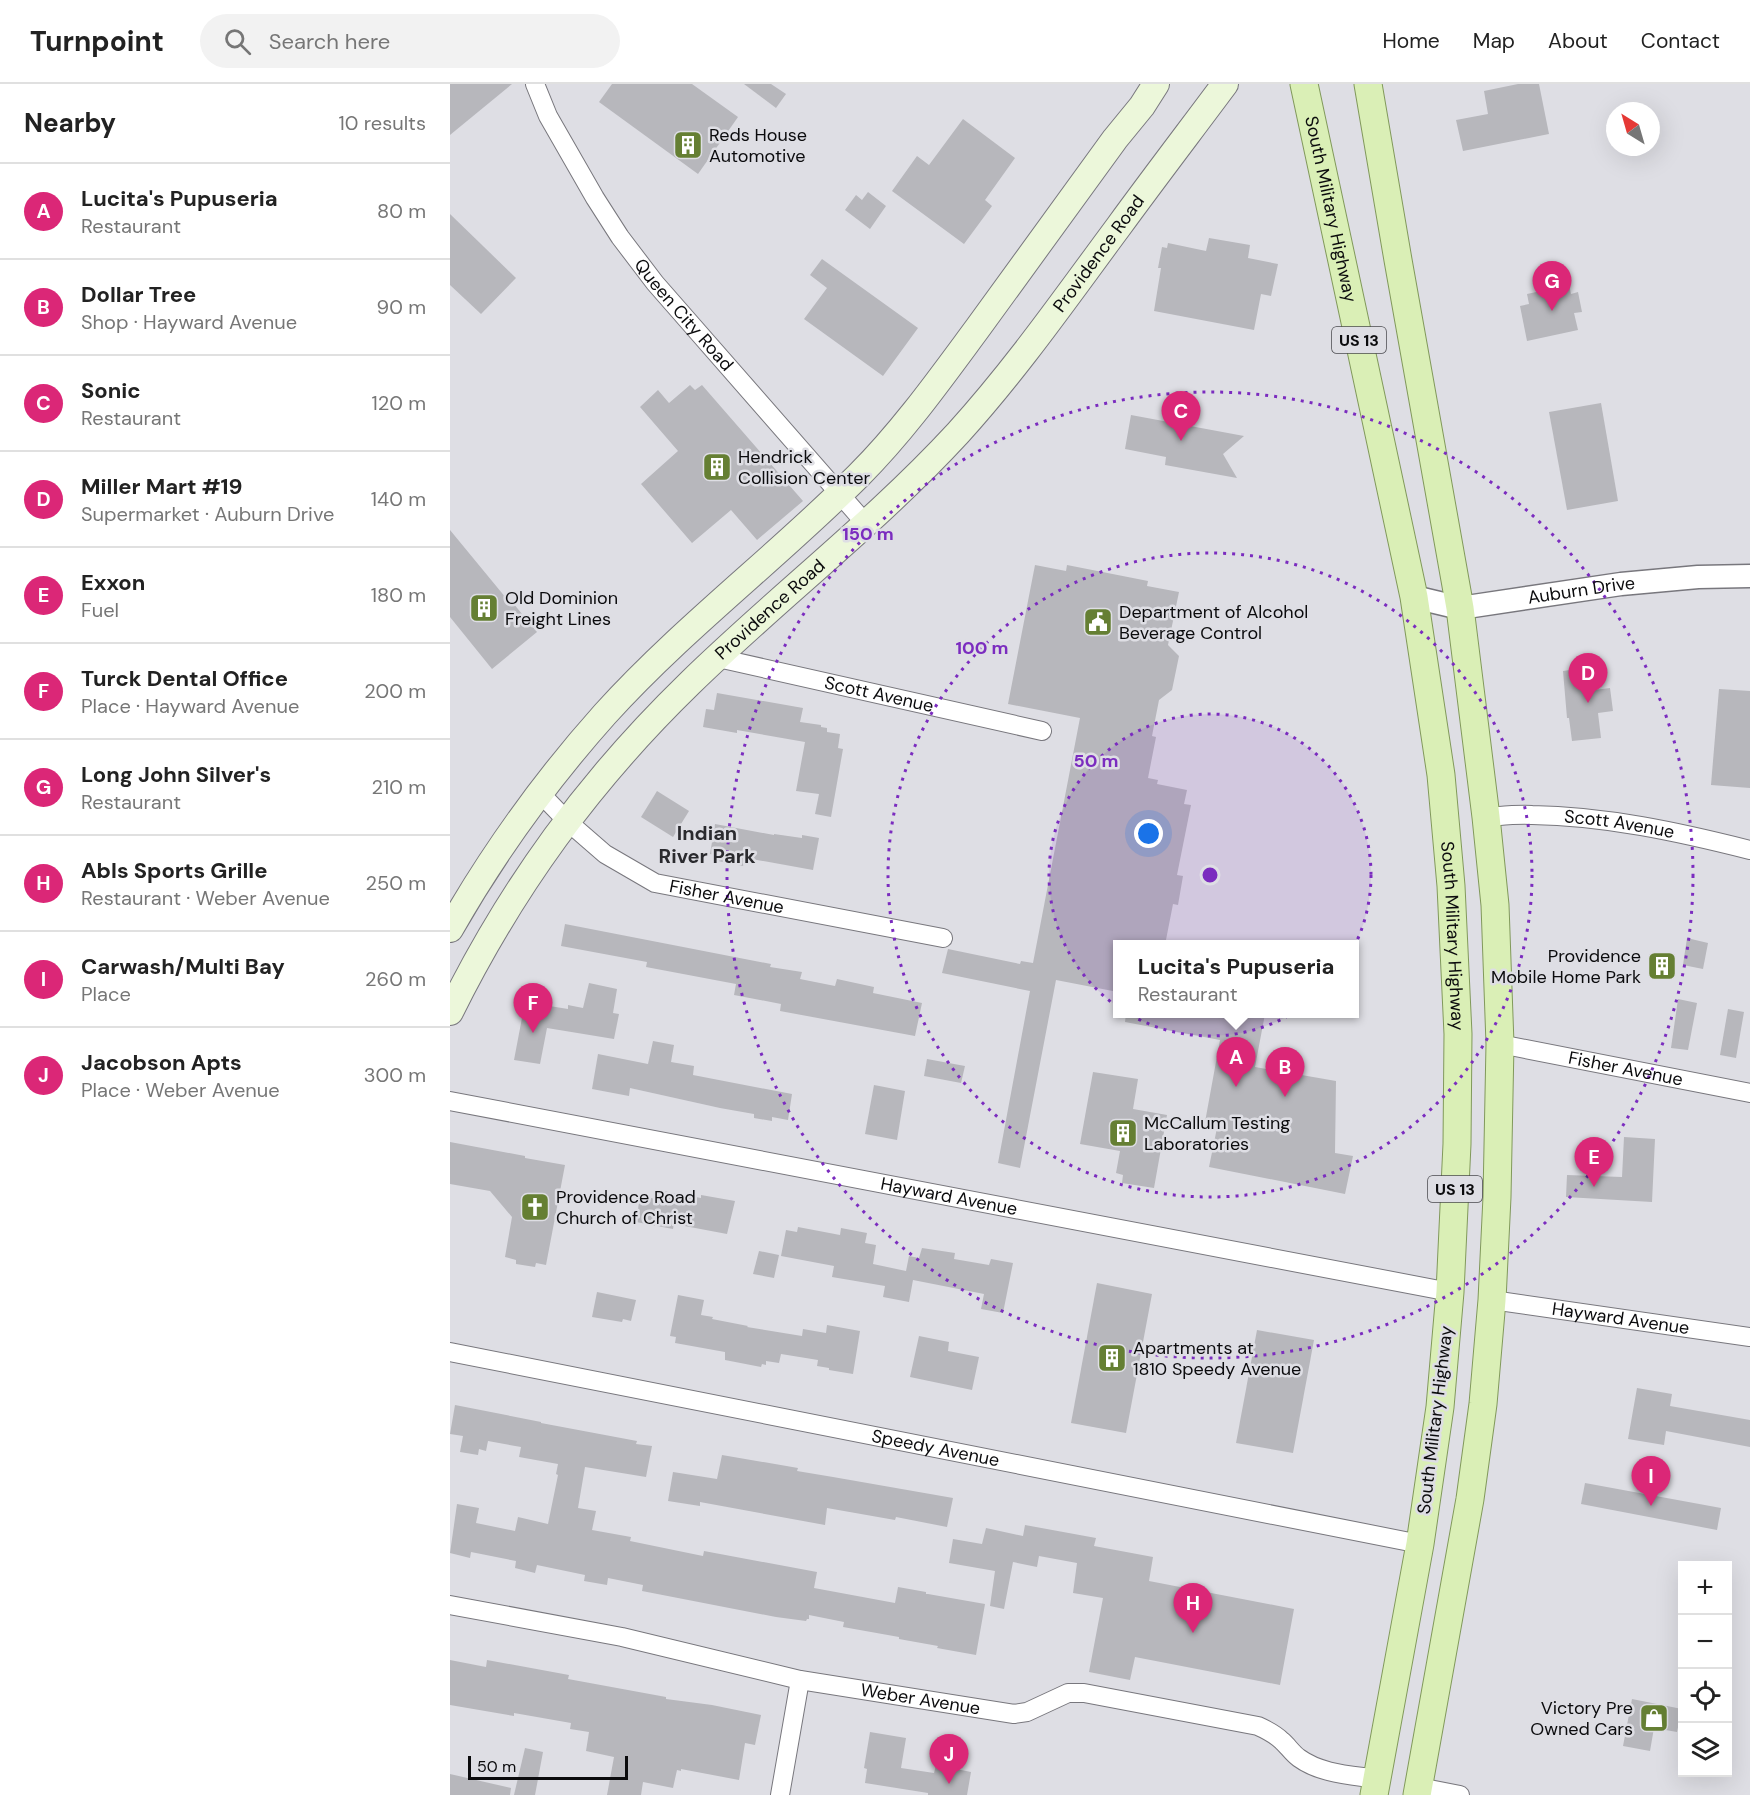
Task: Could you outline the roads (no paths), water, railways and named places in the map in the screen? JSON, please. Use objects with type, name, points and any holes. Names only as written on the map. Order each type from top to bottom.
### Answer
[{"type":"main road","name":"Providence Road","points":[[450,929],[486,869],[540,793],[606,714],[661,658],[861,474],[899,430],[940,378],[1156,84]]},
{"type":"main road","name":"Providence Road","points":[[450,1012],[483,947],[524,880],[613,763],[690,683],[903,490],[957,433],[1009,374],[1225,84]]},
{"type":"main road","name":"South Military Highway","points":[[1304,84],[1414,597],[1441,775],[1451,886],[1458,1034],[1457,1144],[1450,1292],[1440,1407],[1420,1544],[1375,1787]]},
{"type":"main road","name":"US 13","points":[[1368,84],[1460,608],[1495,905],[1500,1044],[1498,1174],[1492,1300],[1482,1404],[1470,1499],[1418,1791]]},
{"type":"street","name":"Queen City Road","points":[[535,84],[548,116],[620,237],[655,283],[866,524]]},
{"type":"street","name":"Auburn Drive","points":[[1414,597],[1460,608],[1630,583],[1698,577],[1750,576]]},
{"type":"street","name":"Scott Avenue","points":[[718,658],[1041,731]]},
{"type":"street","name":"Fisher Avenue","points":[[540,793],[567,821],[605,854],[655,883],[943,938]]},
{"type":"street","name":"Scott Avenue","points":[[1486,817],[1531,814],[1597,820],[1642,826],[1750,850]]},
{"type":"street","name":"Fisher Avenue","points":[[1500,1044],[1750,1093]]},
{"type":"street","name":"Hayward Avenue","points":[[450,1101],[1450,1292]]},
{"type":"street","name":"Hayward Avenue","points":[[1492,1300],[1750,1337]]},
{"type":"street","name":"Speedy Avenue","points":[[450,1352],[1420,1544]]},
{"type":"street","name":"Weber Avenue","points":[[450,1605],[622,1637],[800,1680],[1014,1714],[1027,1712],[1068,1693],[1084,1693],[1258,1726],[1281,1739],[1297,1757],[1307,1763],[1375,1787]]},
{"type":"street","points":[[780,1795],[800,1680]]},
{"type":"street","points":[[1418,1791],[1460,1795]]},
{"type":"place","name":"Reds House Automotive","points":[[688,145]]},
{"type":"place","name":"Long John Silver's","points":[[1552,311]]},
{"type":"place","name":"Sonic","points":[[1181,441]]},
{"type":"place","name":"Hendrick Collision Center","points":[[717,467]]},
{"type":"place","name":"Old Dominion Freight Lines","points":[[484,608]]},
{"type":"place","name":"Department of Alcohol Beverage Control","points":[[1098,622]]},
{"type":"place","name":"Miller Mart #19","points":[[1588,703]]},
{"type":"place","name":"Providence Mobile Home Park","points":[[1662,966]]},
{"type":"place","name":"Turck Dental Office","points":[[533,1033]]},
{"type":"place","name":"Lucita's Pupuseria","points":[[1236,1087]]},
{"type":"place","name":"Dollar Tree","points":[[1285,1097]]},
{"type":"place","name":"McCallum Testing Laboratories","points":[[1123,1133]]},
{"type":"place","name":"Exxon","points":[[1594,1187]]},
{"type":"place","name":"Providence Road Church of Christ","points":[[535,1207]]},
{"type":"place","name":"Apartments at 1810 Speedy Avenue","points":[[1112,1358]]},
{"type":"place","name":"Carwash/Multi Bay","points":[[1651,1506]]},
{"type":"place","name":"Abls Sports Grille","points":[[1193,1633]]},
{"type":"place","name":"Victory Pre Owned Cars","points":[[1654,1718]]},
{"type":"place","name":"Jacobson Apts","points":[[949,1784]]},
{"type":"district","name":"Indian River Park","points":[[707,844]]}]
